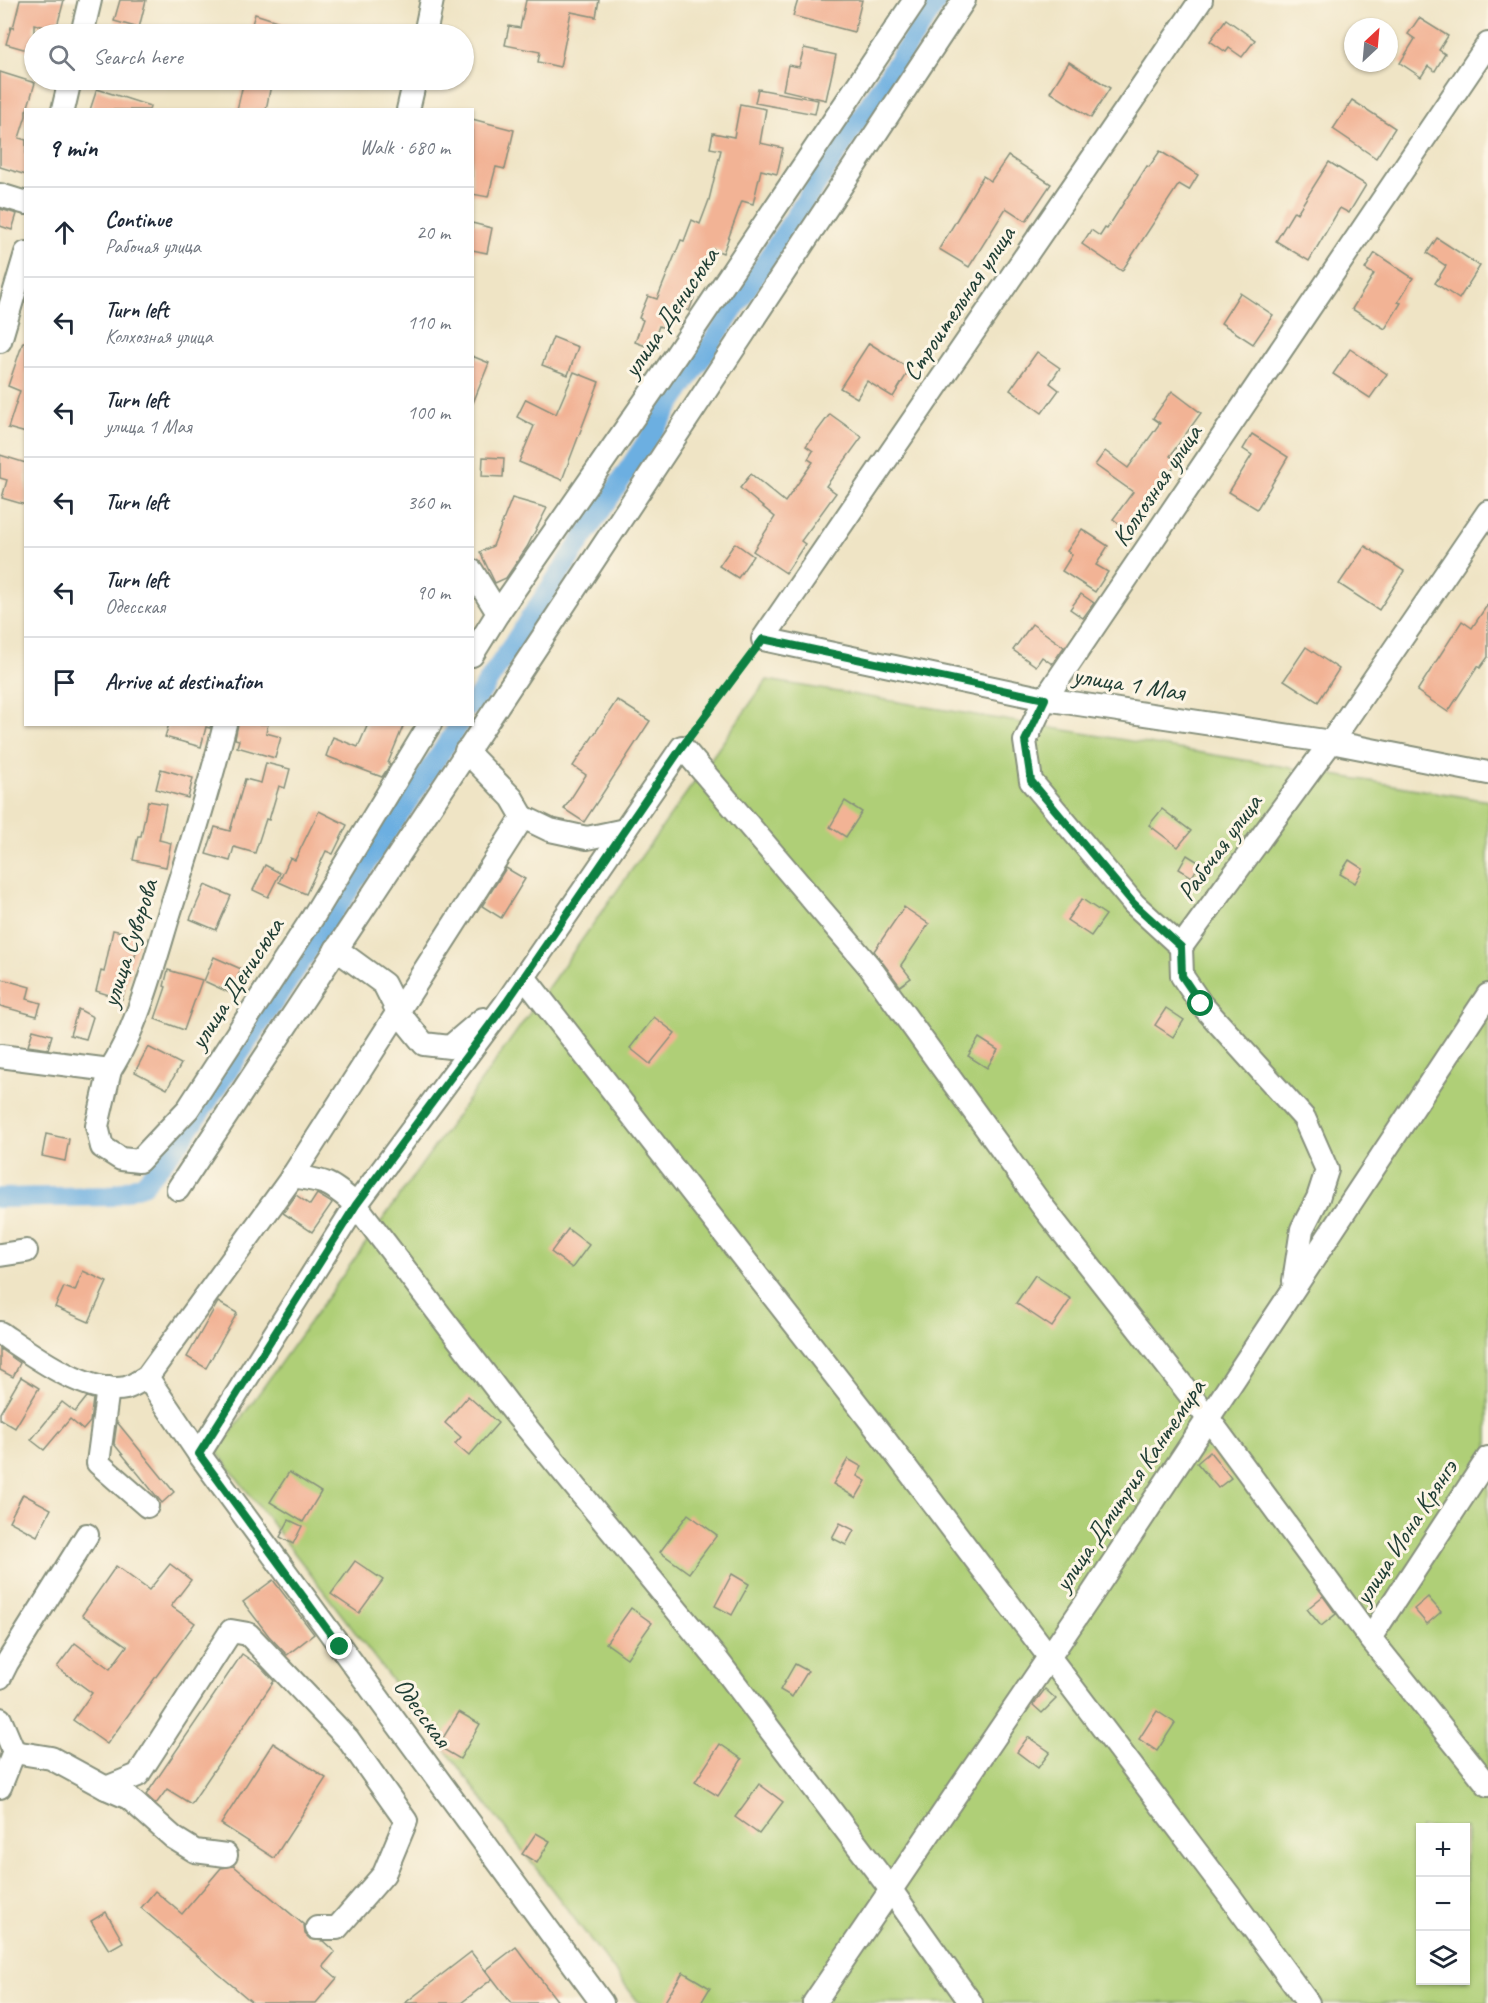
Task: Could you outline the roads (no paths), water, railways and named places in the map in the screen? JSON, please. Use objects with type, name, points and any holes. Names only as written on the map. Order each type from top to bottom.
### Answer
[{"type":"street","points":[[84,24],[90,0]]},
{"type":"street","points":[[426,24],[432,0]]},
{"type":"street","name":"улица Денисюка","points":[[474,652],[498,613],[654,388],[915,0]]},
{"type":"street","points":[[177,1188],[964,0]]},
{"type":"street","name":"Строительная улица","points":[[763,639],[1201,0]]},
{"type":"street","name":"Колхозная улица","points":[[1181,947],[1134,904],[1031,781],[1025,741],[1045,699],[1488,44]]},
{"type":"street","points":[[63,108],[68,90]]},
{"type":"street","points":[[408,108],[413,90]]},
{"type":"street","points":[[0,195],[24,202]]},
{"type":"street","points":[[0,340],[24,260]]},
{"type":"street","name":"Рабочая улица","points":[[1181,947],[1331,742],[1488,512]]},
{"type":"street","points":[[474,574],[498,613]]},
{"type":"street","points":[[474,605],[498,613]]},
{"type":"street","name":"улица 1 Мая","points":[[763,639],[1045,699],[1331,742],[1488,773]]},
{"type":"street","name":"улица Суворова","points":[[110,1070],[122,1053],[151,974],[214,771],[225,726]]},
{"type":"street","name":"улица Денисюка","points":[[110,1070],[97,1126],[102,1147],[121,1159],[139,1161],[188,1109],[313,917],[429,726]]},
{"type":"street","points":[[199,1454],[356,1205],[506,1003],[682,747],[869,966],[1043,1207],[1208,1418],[1370,1638],[1488,1785]]},
{"type":"street","points":[[466,751],[512,798],[524,817],[550,830],[587,838],[625,830]]},
{"type":"street","points":[[0,1333],[45,1364],[98,1388],[127,1388],[147,1377],[292,1176],[524,817]]},
{"type":"street","points":[[1181,947],[1182,976],[1201,1004],[1304,1118],[1327,1170],[1318,1198],[1302,1229],[1293,1290]]},
{"type":"street","points":[[336,949],[384,984],[398,1012],[424,1044],[450,1047],[506,1003]]},
{"type":"street","points":[[524,977],[883,1437],[1222,1885],[1308,2003]]},
{"type":"street","name":"улица Дмитрия Кантемира","points":[[814,2003],[1048,1658],[1488,995]]},
{"type":"street","points":[[0,1056],[110,1070]]},
{"type":"street","points":[[292,1176],[321,1180],[334,1186],[356,1205],[514,1412],[717,1658],[891,1890],[971,2003]]},
{"type":"street","points":[[0,1255],[26,1251]]},
{"type":"street","name":"Одесская","points":[[147,1377],[199,1454],[602,2003]]},
{"type":"street","points":[[108,1388],[98,1463],[147,1506]]},
{"type":"street","name":"улица Иона Крянгэ","points":[[1370,1638],[1488,1458]]},
{"type":"street","points":[[0,1677],[87,1534]]},
{"type":"street","points":[[106,1788],[138,1775],[231,1631],[248,1634],[348,1740],[406,1821],[384,1874],[337,1928],[317,1929]]},
{"type":"street","points":[[0,1719],[14,1752],[0,1787]]},
{"type":"street","points":[[14,1752],[51,1758],[129,1798],[174,1838],[195,1851],[226,1855]]},
{"type":"waterway","points":[[474,703],[938,0]]},
{"type":"waterway","points":[[0,1198],[111,1196],[144,1184],[183,1138],[459,726]]}]
